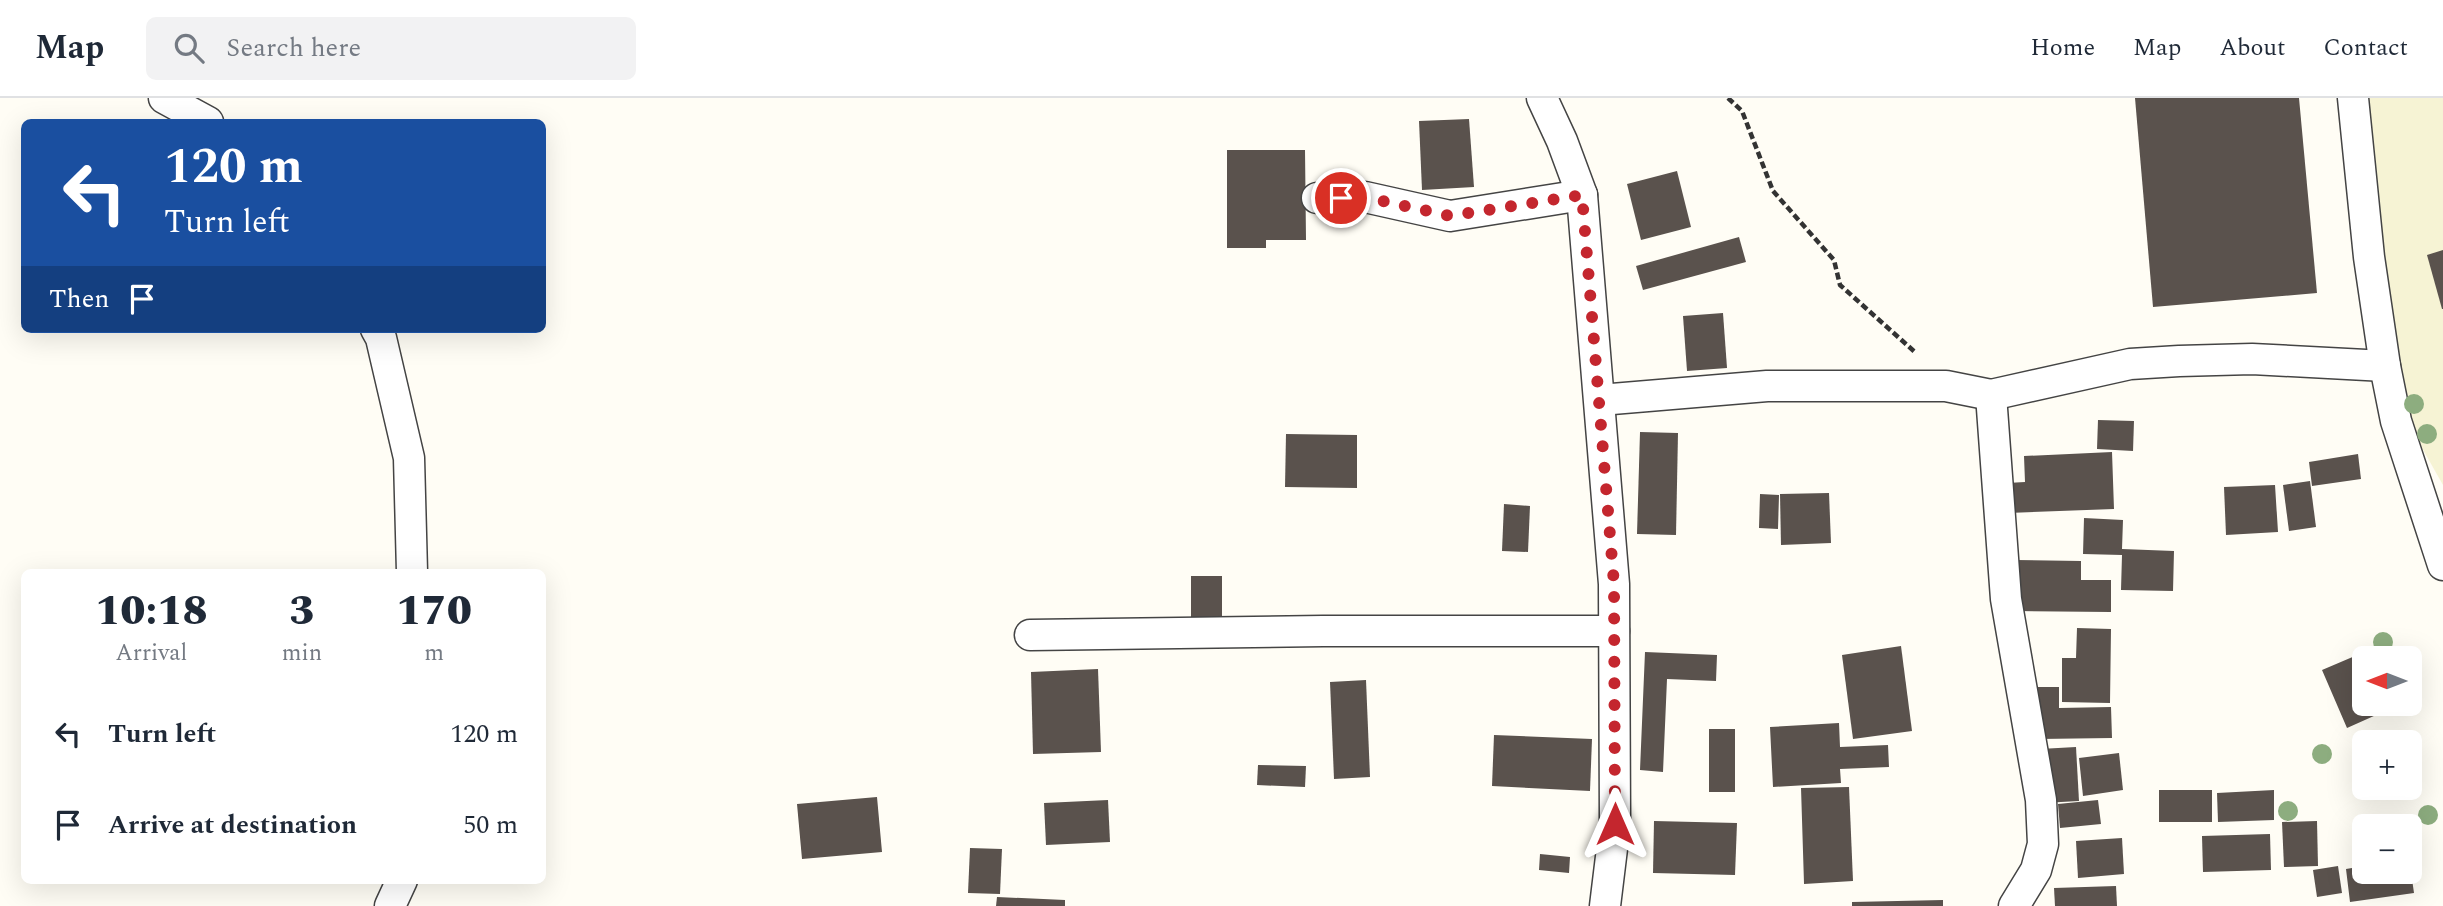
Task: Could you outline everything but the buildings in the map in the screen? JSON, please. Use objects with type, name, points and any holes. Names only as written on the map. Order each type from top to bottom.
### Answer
[{"type":"street","points":[[164,98],[202,119]]},
{"type":"street","points":[[1542,98],[1582,195],[1600,400],[1614,584],[1615,824],[1605,906]]},
{"type":"street","points":[[2353,98],[2368,244],[2385,366],[2396,421],[2443,565]]},
{"type":"street","points":[[1317,198],[1365,197],[1450,216],[1582,195]]},
{"type":"street","points":[[378,333],[409,458],[412,569]]},
{"type":"street","points":[[1600,400],[1767,386],[1946,386],[1992,395],[2130,363],[2252,359],[2385,366]]},
{"type":"street","points":[[1992,395],[2006,598],[2041,800],[2043,844],[2036,870],[2014,906]]},
{"type":"street","points":[[1030,635],[1614,631]]},
{"type":"street","points":[[390,906],[400,884]]},
{"type":"path","points":[[1728,98],[1742,111],[1773,191],[1834,260],[1840,285],[1924,359]]},
{"type":"shaded area","points":[[2359,98],[2443,98],[2443,485],[2400,409]]},
{"type":"route","points":[[1341,198],[1365,197],[1450,216],[1582,195],[1614,584],[1615,824]]}]
